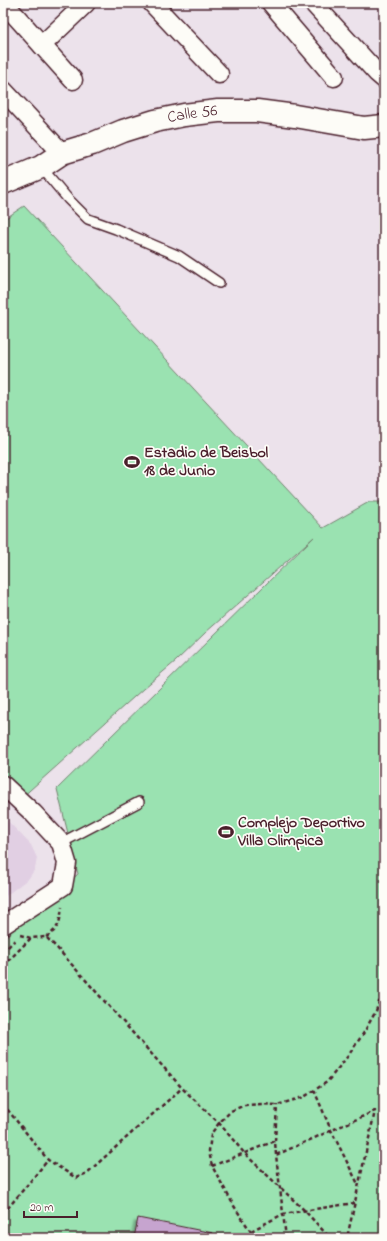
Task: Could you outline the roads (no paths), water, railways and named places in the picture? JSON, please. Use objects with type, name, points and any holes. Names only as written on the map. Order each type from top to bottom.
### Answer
[{"type":"street","points":[[4,3],[73,80]]},
{"type":"street","points":[[42,45],[86,3]]},
{"type":"street","points":[[152,3],[219,74]]},
{"type":"street","points":[[270,3],[334,76]]},
{"type":"street","points":[[313,3],[376,73],[384,79]]},
{"type":"street","points":[[3,90],[62,153]]},
{"type":"street","name":"Calle 56","points":[[6,182],[41,167],[62,153],[92,144],[123,131],[155,121],[184,115],[218,111],[257,112],[295,116],[364,128],[384,126]]},
{"type":"street","points":[[3,785],[33,813],[61,843],[67,863],[62,886],[3,925]]},
{"type":"lane","points":[[41,167],[68,200],[88,219],[116,229],[179,256],[219,283]]},
{"type":"lane","points":[[61,843],[139,802]]},
{"type":"place","name":"Estadio de Beisbol 18 de Junio","points":[[132,462]]},
{"type":"place","name":"Complejo Deportivo Villa Olimpica","points":[[226,832]]}]
